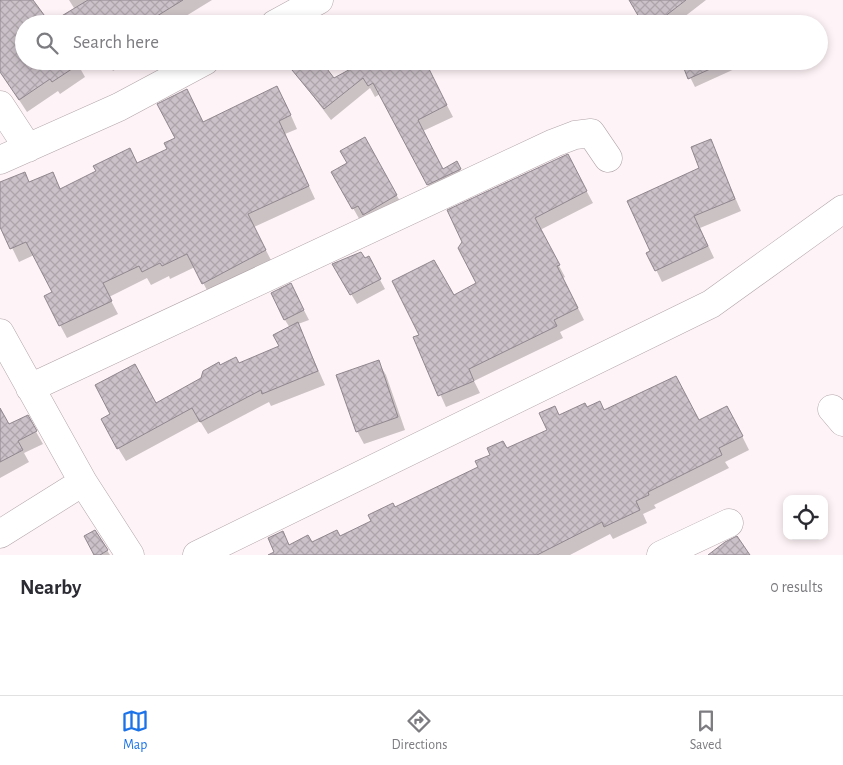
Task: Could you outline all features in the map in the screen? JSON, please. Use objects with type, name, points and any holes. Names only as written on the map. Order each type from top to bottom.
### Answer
[{"type":"street","points":[[292,15],[319,0]]},
{"type":"street","points":[[0,160],[119,107],[188,70]]},
{"type":"street","points":[[0,105],[28,148]]},
{"type":"street","points":[[30,388],[554,143],[576,135],[591,133],[608,158]]},
{"type":"street","points":[[197,555],[711,304],[843,209]]},
{"type":"street","points":[[0,333],[83,482],[130,555]]},
{"type":"street","points":[[0,534],[83,482]]},
{"type":"street","points":[[661,555],[729,523]]},
{"type":"building","points":[[0,0],[33,0],[44,15],[15,15],[15,70],[70,70],[52,82],[50,79],[19,100],[0,72]]},
{"type":"building","points":[[88,0],[183,0],[159,15],[63,15]]},
{"type":"building","points":[[629,0],[686,0],[667,15],[638,15]]},
{"type":"building","points":[[292,70],[328,70],[334,78],[349,70],[430,70],[447,105],[418,120],[443,169],[457,161],[461,169],[427,185],[373,83],[368,86],[363,78],[324,109]]},
{"type":"building","points":[[684,70],[708,70],[688,79]]},
{"type":"building","points":[[277,86],[291,115],[279,121],[309,186],[248,214],[266,250],[202,284],[187,254],[162,266],[160,263],[142,272],[139,266],[103,283],[112,301],[59,326],[44,296],[52,292],[26,242],[10,249],[0,227],[0,182],[25,172],[29,182],[53,172],[60,189],[96,171],[93,166],[130,148],[137,163],[167,149],[164,143],[175,138],[157,104],[187,89],[203,122]]},
{"type":"building","points":[[365,137],[397,195],[363,215],[358,206],[352,209],[331,172],[347,163],[340,151]]},
{"type":"building","points":[[711,139],[735,199],[694,216],[708,246],[655,271],[646,253],[650,251],[627,201],[699,168],[691,147]]},
{"type":"building","points":[[568,154],[587,191],[535,218],[560,265],[557,266],[578,308],[554,320],[557,326],[469,369],[474,381],[438,396],[413,337],[419,335],[392,281],[434,260],[454,295],[476,283],[458,248],[462,242],[447,210]]},
{"type":"building","points":[[361,252],[365,258],[369,256],[381,279],[350,295],[332,264]]},
{"type":"building","points":[[291,283],[304,310],[284,320],[271,293]]},
{"type":"building","points":[[298,322],[318,371],[262,394],[261,390],[200,422],[192,408],[117,449],[101,419],[110,414],[95,385],[135,364],[156,403],[201,378],[203,371],[219,362],[220,365],[236,357],[239,363],[279,346],[273,335]]},
{"type":"building","points":[[379,360],[398,417],[356,432],[336,375]]},
{"type":"building","points":[[676,376],[699,420],[727,406],[743,436],[719,448],[722,455],[648,492],[649,495],[636,501],[640,510],[604,527],[602,522],[537,555],[268,555],[274,552],[268,538],[283,531],[289,545],[308,535],[312,542],[337,530],[340,536],[371,521],[368,515],[393,503],[395,507],[478,467],[475,461],[490,455],[487,448],[503,441],[507,448],[547,430],[539,413],[555,406],[559,415],[585,403],[587,407],[600,401],[604,410]]},
{"type":"building","points":[[0,408],[9,424],[28,415],[37,431],[18,441],[23,450],[0,462]]},
{"type":"building","points":[[95,530],[108,550],[100,555],[94,555],[84,536]]},
{"type":"building","points":[[737,536],[750,555],[708,555],[725,542]]}]
